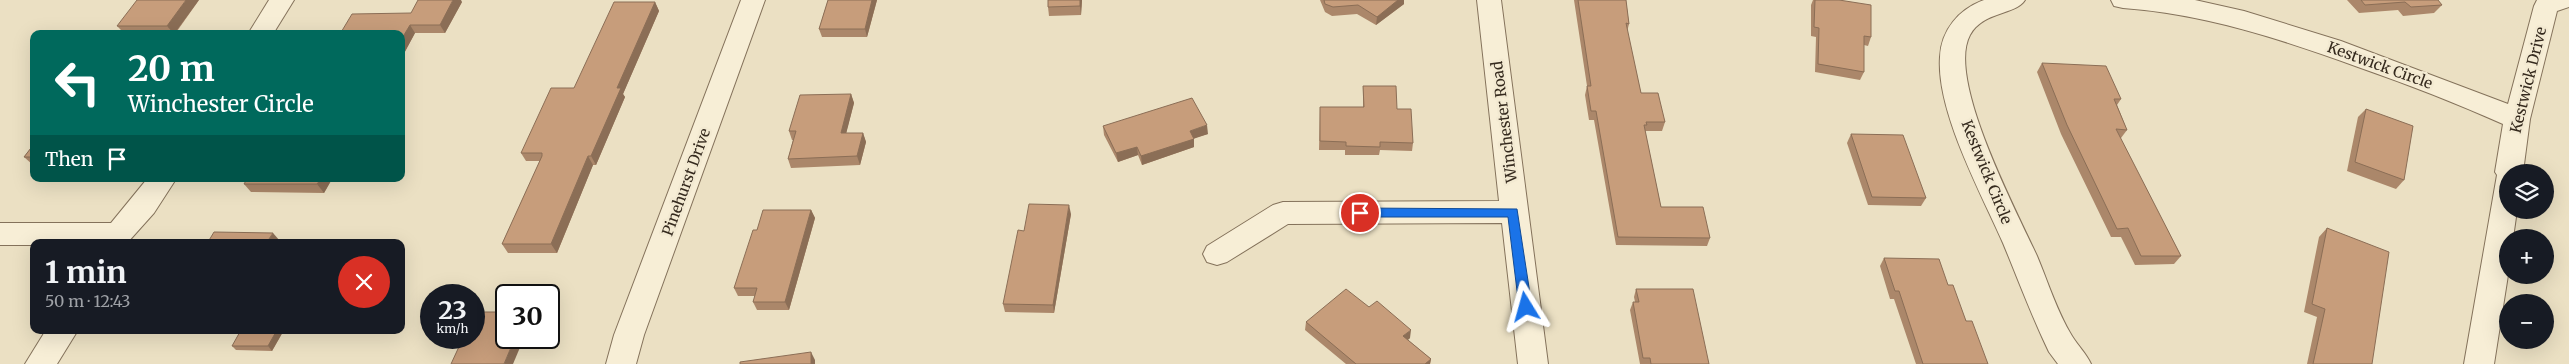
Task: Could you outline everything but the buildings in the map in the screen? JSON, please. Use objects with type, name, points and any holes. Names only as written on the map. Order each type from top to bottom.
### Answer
[{"type":"street","points":[[263,30],[282,0]]},
{"type":"street","name":"Pinehurst Drive","points":[[621,364],[632,326],[752,0]]},
{"type":"street","name":"Winchester Road","points":[[1489,0],[1513,212],[1533,364]]},
{"type":"street","name":"Kestwick Circle","points":[[2014,0],[1982,10],[1968,19],[1956,38],[1952,56],[1957,91],[1969,133],[2060,343],[2076,364]]},
{"type":"street","name":"Kestwick Circle","points":[[2122,0],[2202,10],[2260,24],[2463,95],[2517,119]]},
{"type":"street","name":"Kestwick Drive","points":[[2509,164],[2517,119],[2546,6],[2564,0]]},
{"type":"street","points":[[0,234],[116,238],[144,205],[160,182]]},
{"type":"street","points":[[1217,254],[1283,213],[1513,212]]},
{"type":"street","points":[[2479,364],[2502,219]]},
{"type":"street","points":[[40,364],[60,334]]},
{"type":"route","points":[[1360,213],[1513,212],[1526,307]]}]
